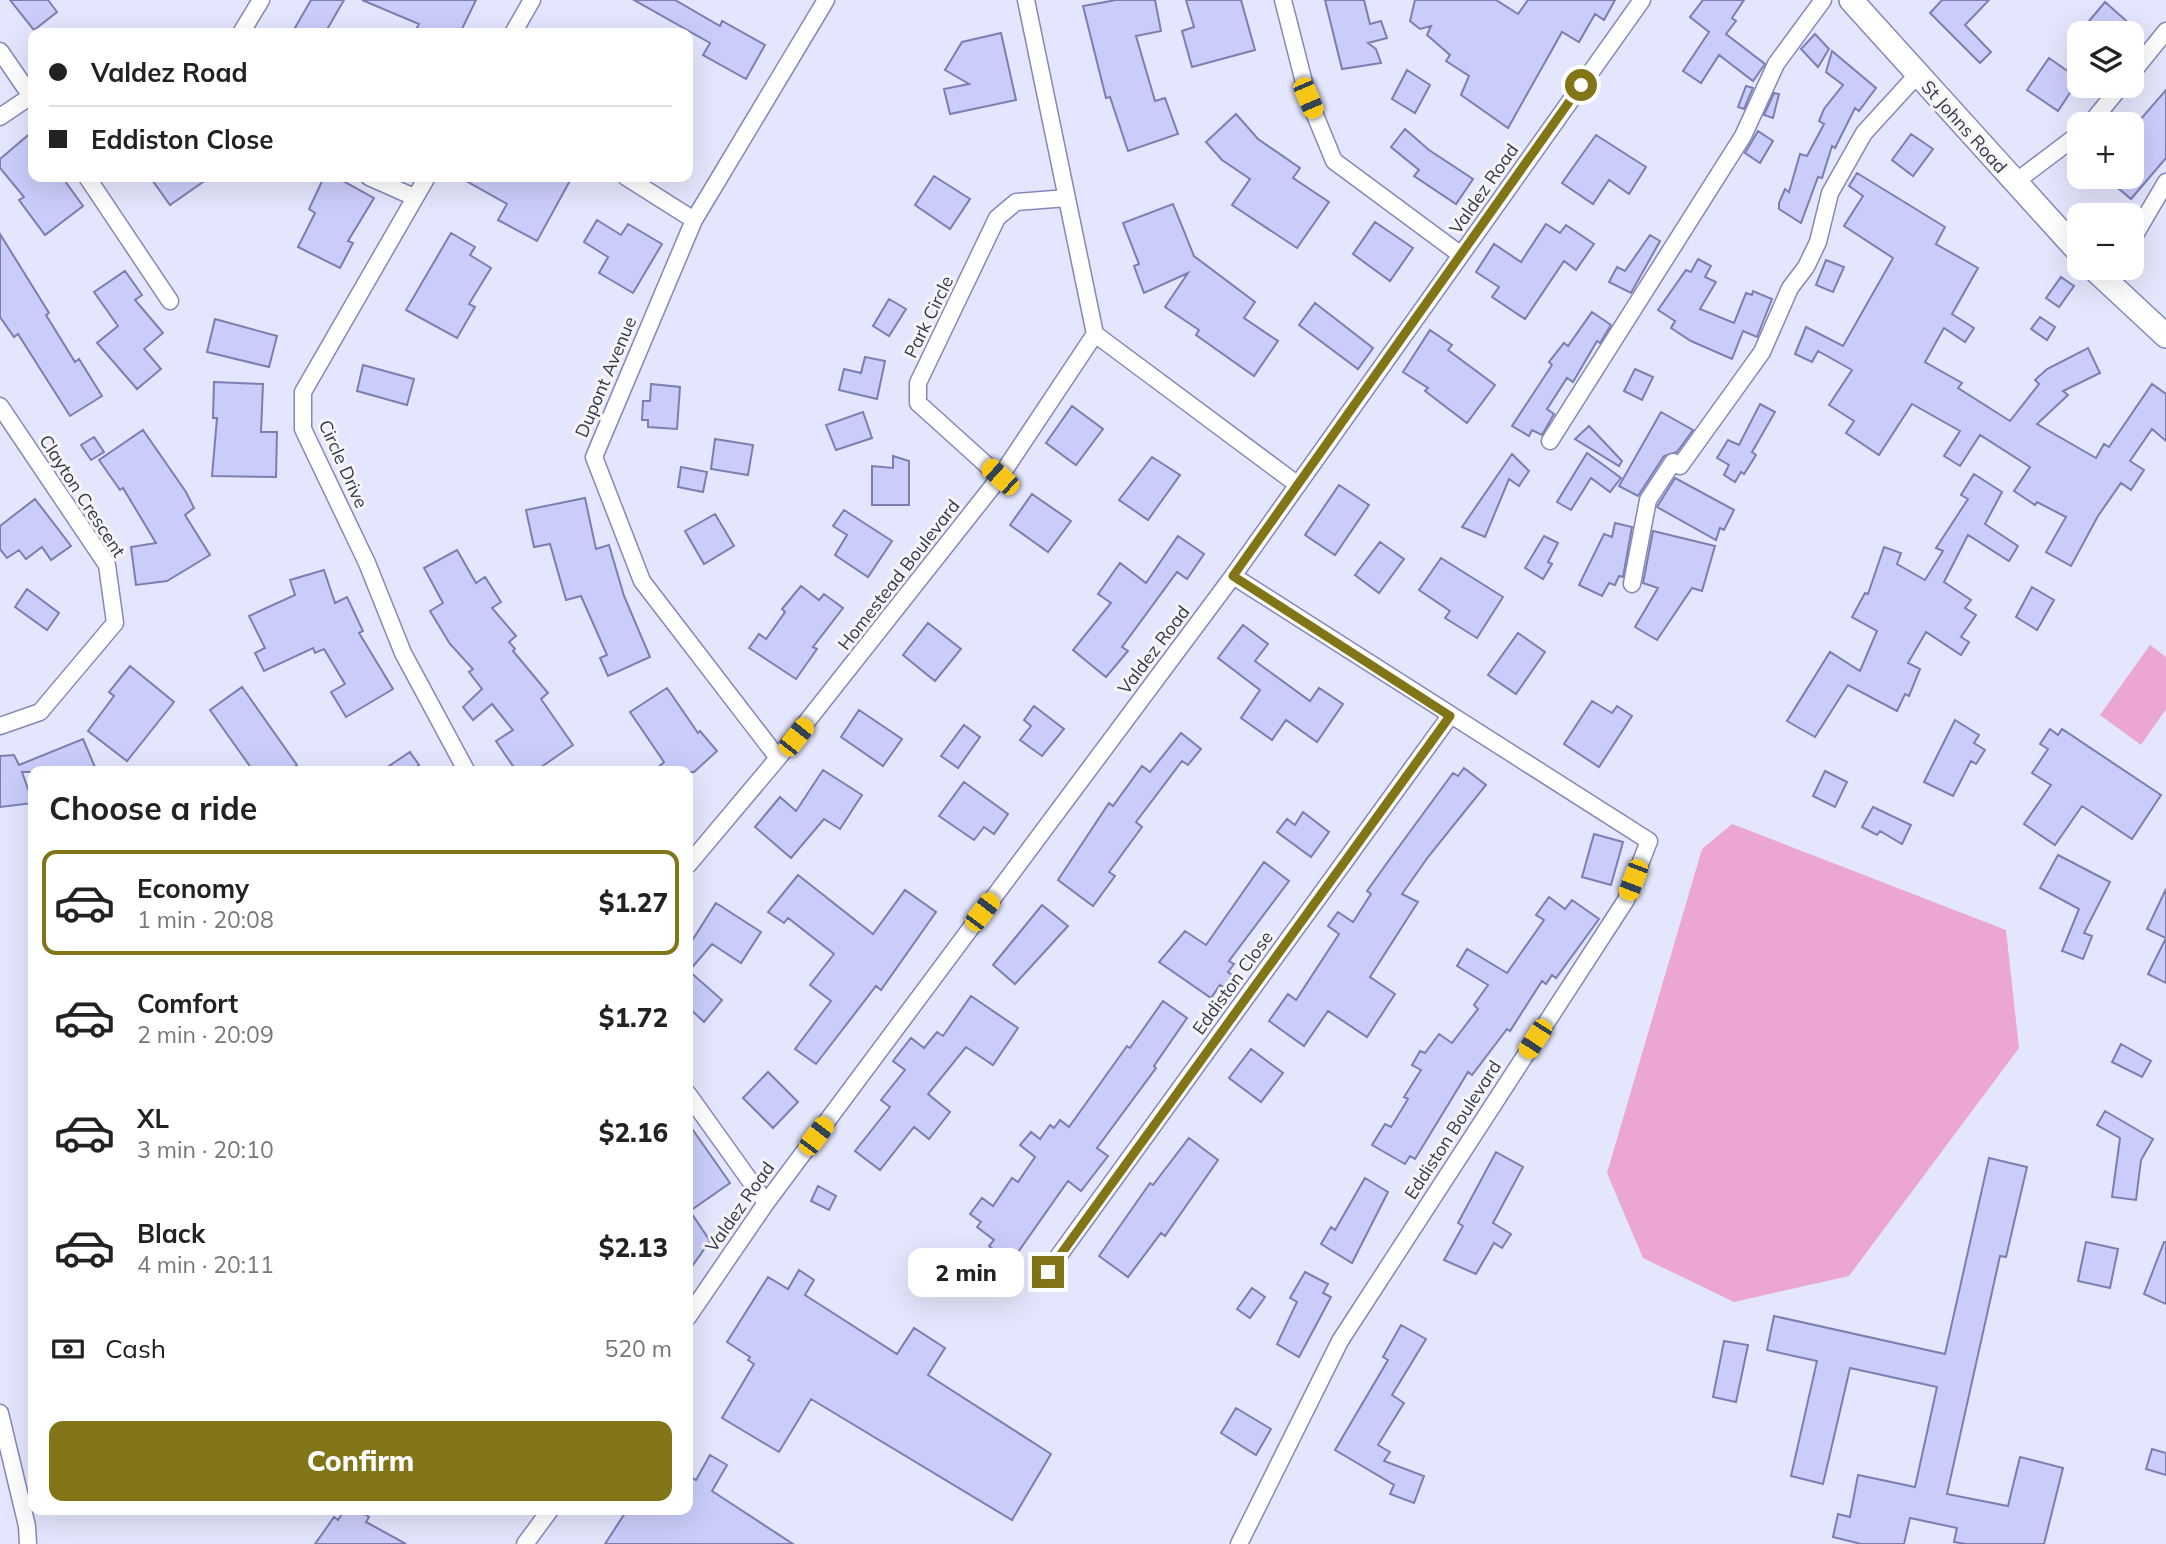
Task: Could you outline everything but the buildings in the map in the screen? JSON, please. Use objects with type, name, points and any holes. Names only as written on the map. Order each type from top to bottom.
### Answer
[{"type":"main road","name":"St Johns Road","points":[[1851,0],[2067,239]]},
{"type":"main road","points":[[2109,280],[2166,336]]},
{"type":"street","points":[[244,28],[261,0]]},
{"type":"street","points":[[516,28],[532,0]]},
{"type":"street","name":"Dupont Avenue","points":[[778,758],[642,581],[594,457],[694,220],[825,0]]},
{"type":"street","points":[[1026,0],[1095,334],[1298,485]]},
{"type":"street","points":[[1283,0],[1308,98],[1334,161],[1461,255]]},
{"type":"street","name":"Valdez Road","points":[[693,1310],[766,1203],[1233,576],[1642,0]]},
{"type":"street","points":[[1550,441],[1743,136],[1776,64],[1823,0]]},
{"type":"street","points":[[2144,58],[2166,31]]},
{"type":"street","points":[[0,51],[28,91]]},
{"type":"street","points":[[1632,584],[1648,500],[1673,462],[1680,466],[1762,352],[1790,288],[1806,267],[1818,242],[1830,193],[1864,133],[1917,75]]},
{"type":"street","points":[[2100,112],[2111,98]]},
{"type":"street","points":[[0,117],[28,100]]},
{"type":"street","points":[[2014,183],[2067,143]]},
{"type":"street","points":[[90,182],[170,301]]},
{"type":"street","points":[[380,182],[414,197]]},
{"type":"street","name":"Circle Drive","points":[[424,182],[303,392],[303,429],[367,563],[403,653],[464,766]]},
{"type":"street","points":[[634,182],[694,220]]},
{"type":"street","points":[[2144,220],[2166,182]]},
{"type":"street","name":"Park Circle","points":[[1000,477],[918,403],[918,383],[997,218],[1016,202],[1067,198]]},
{"type":"street","name":"Homestead Boulevard","points":[[693,859],[778,758],[1000,477],[1095,334]]},
{"type":"street","name":"Clayton Crescent","points":[[0,406],[107,565],[115,623],[40,712],[0,726]]},
{"type":"street","name":"Eddiston Boulevard","points":[[1233,576],[1649,841],[1626,900],[1340,1341],[1239,1544]]},
{"type":"street","name":"Eddiston Close","points":[[1048,1272],[1450,716]]},
{"type":"street","points":[[693,1101],[766,1203]]},
{"type":"street","points":[[0,1413],[27,1526],[28,1544]]},
{"type":"street","points":[[525,1544],[547,1515]]},
{"type":"shaded area","points":[[2150,645],[2166,657],[2166,709],[2141,745],[2100,715]]},
{"type":"shaded area","points":[[1732,824],[2006,930],[2019,1048],[1849,1276],[1734,1302],[1643,1258],[1607,1173],[1702,849]]},
{"type":"route","points":[[1048,1272],[1450,716],[1233,576],[1581,85]]}]
